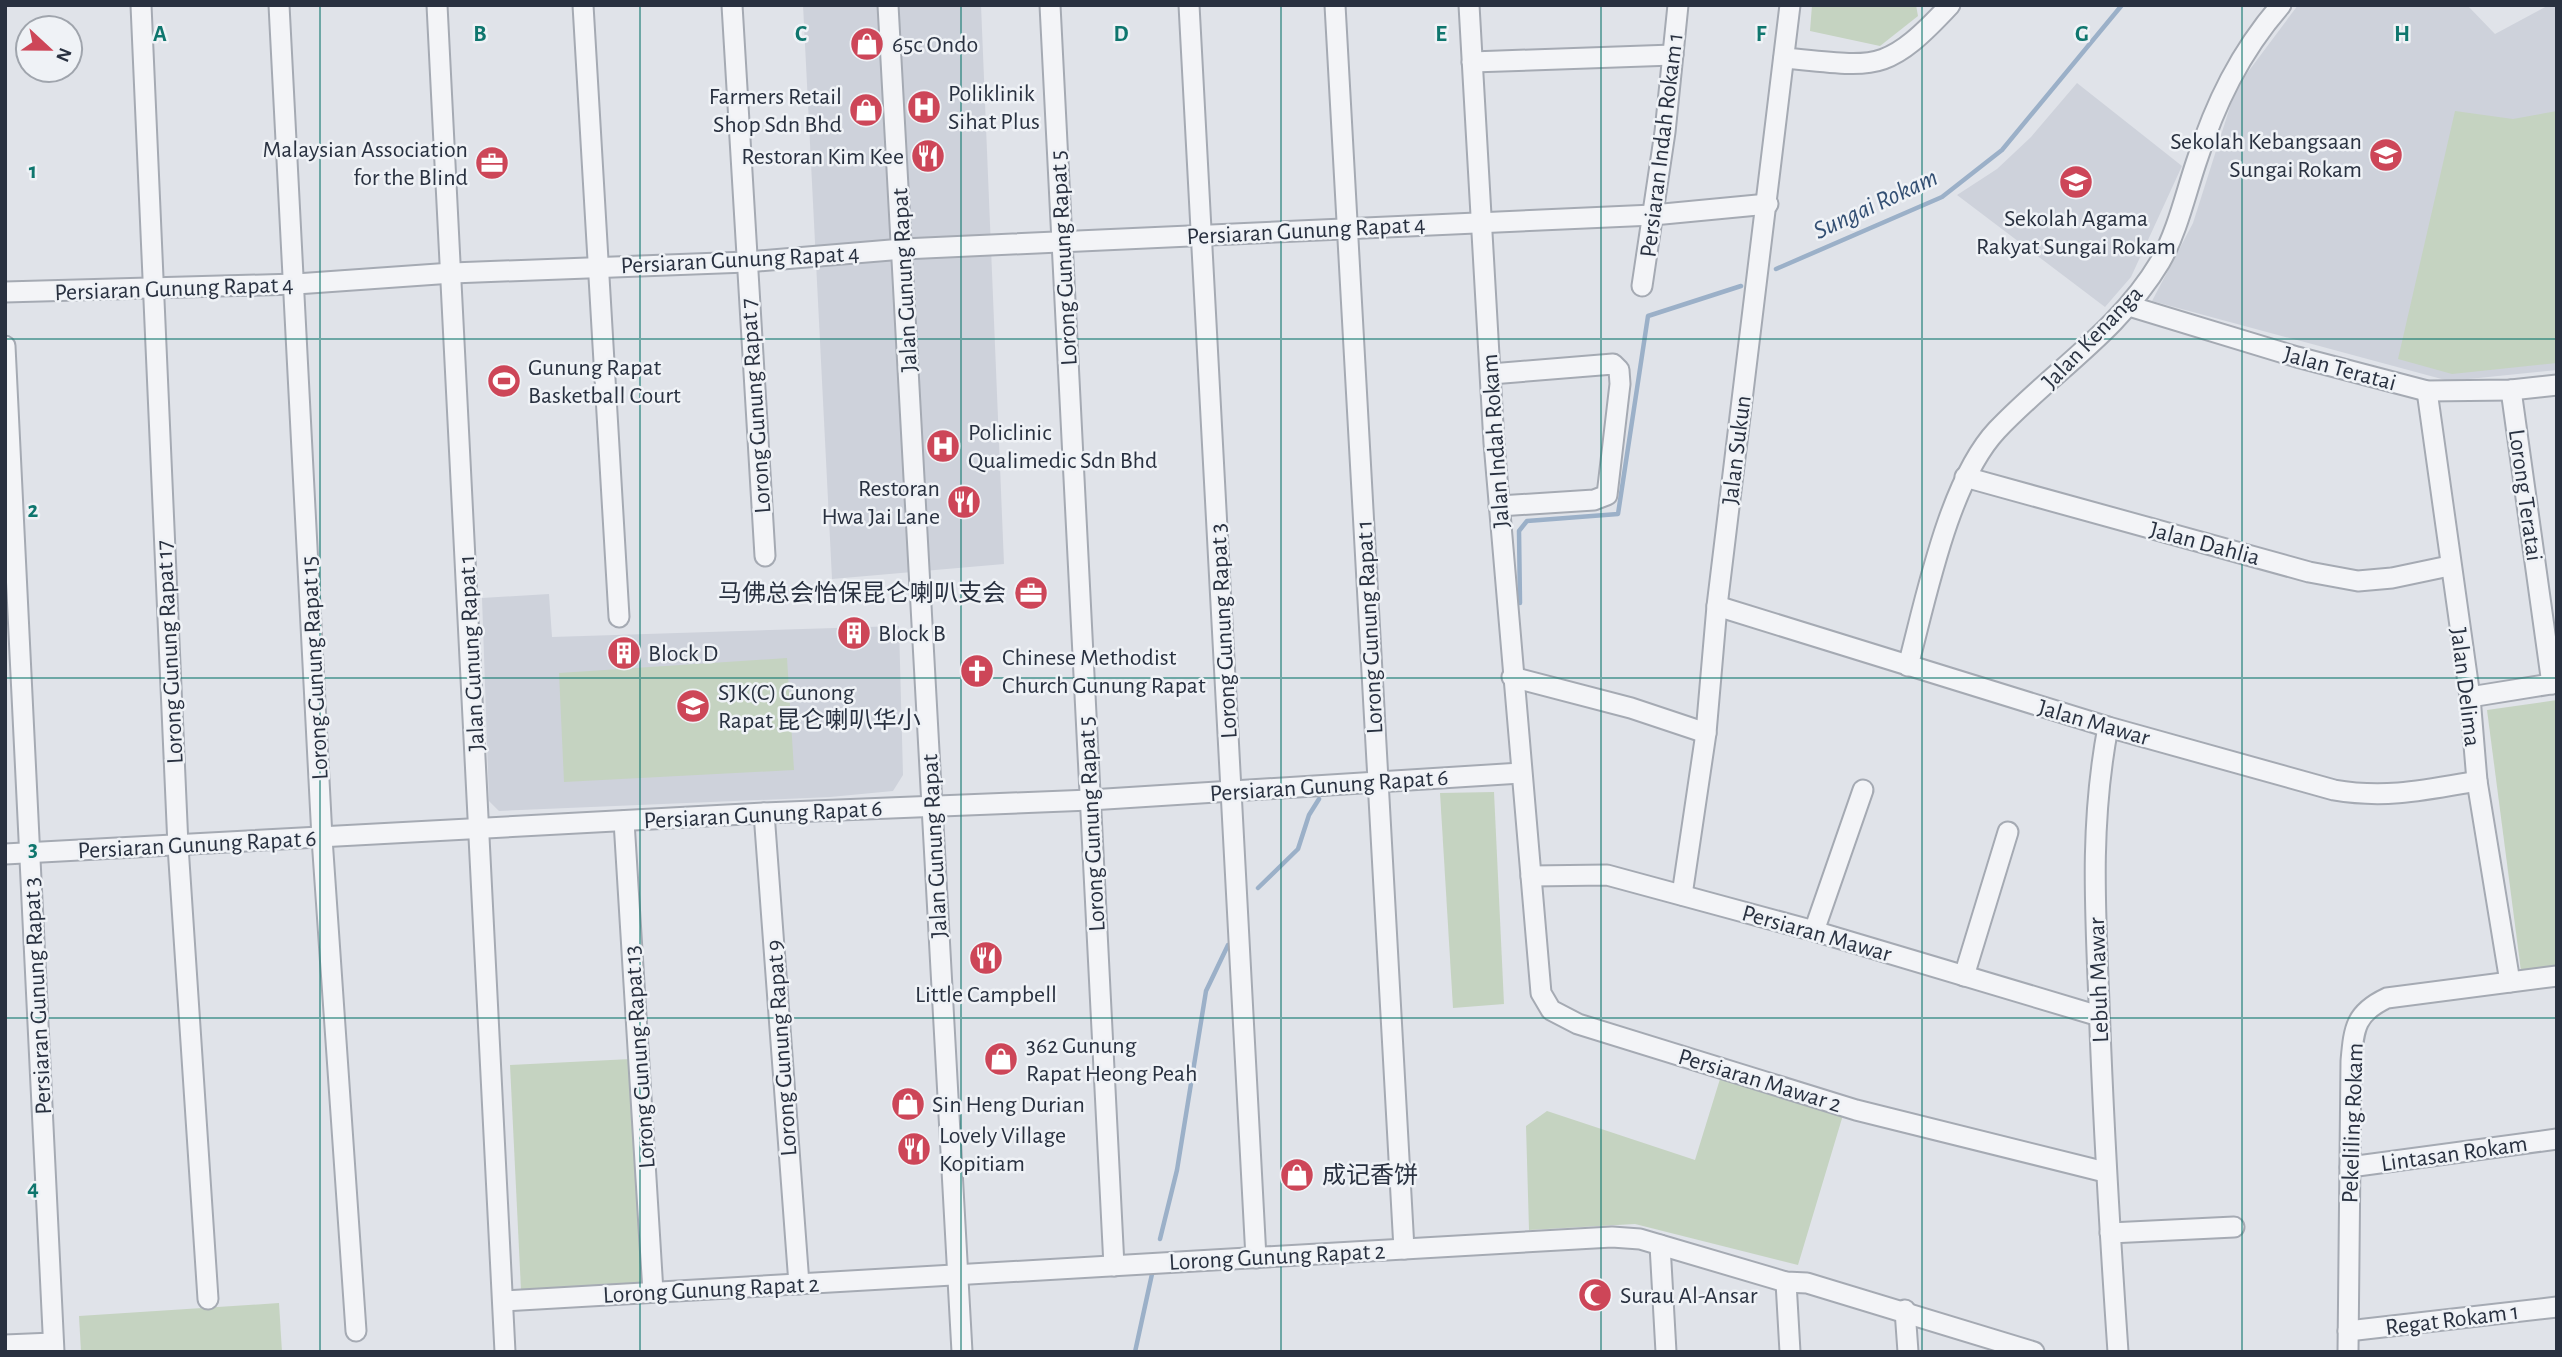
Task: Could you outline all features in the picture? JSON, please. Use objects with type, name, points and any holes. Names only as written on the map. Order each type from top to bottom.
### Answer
[{"type":"street","name":"Lorong Gunung Rapat 17","points":[[141,5],[178,846],[208,1299]]},
{"type":"street","name":"Lorong Gunung Rapat 15","points":[[279,5],[296,285],[322,838],[356,1331]]},
{"type":"street","name":"Jalan Gunung Rapat 1","points":[[437,5],[505,1352]]},
{"type":"street","points":[[583,5],[620,617]]},
{"type":"street","name":"Lorong Gunung Rapat 7","points":[[732,5],[765,556]]},
{"type":"street","name":"Jalan Gunung Rapat","points":[[888,5],[961,1352]]},
{"type":"street","name":"Lorong Gunung Rapat 5","points":[[1050,5],[1114,1266]]},
{"type":"street","name":"Lorong Gunung Rapat 3","points":[[1189,5],[1256,1258]]},
{"type":"street","name":"Lorong Gunung Rapat 1","points":[[1335,5],[1404,1249]]},
{"type":"street","name":"Jalan Indah Rokam","points":[[1469,5],[1499,506],[1531,876]]},
{"type":"street","name":"Persiaran Indah Rokam 1","points":[[1642,286],[1678,5]]},
{"type":"street","name":"Jalan Sukun","points":[[1682,895],[1706,733],[1717,606],[1768,204],[1790,5]]},
{"type":"street","name":"Jalan Kenanga","points":[[1908,666],[1932,573],[1965,477],[1996,431],[2129,306],[2160,262],[2174,230],[2224,87],[2257,34],[2281,5]]},
{"type":"street","points":[[1784,58],[1866,65],[1887,60],[1905,50],[1942,9]]},
{"type":"street","points":[[1472,62],[1673,55]]},
{"type":"street","name":"Persiaran Gunung Rapat 4","points":[[5,292],[296,285],[452,273],[747,262],[903,249],[1062,244],[1347,227],[1653,215],[1768,204]]},
{"type":"street","name":"Jalan Teratai","points":[[2129,306],[2297,357],[2427,391],[2511,390],[2557,384]]},
{"type":"street","name":"Persiaran Gunung Rapat 3","points":[[5,346],[54,1347]]},
{"type":"street","points":[[1492,374],[1613,364],[1619,370],[1607,495],[1594,500],[1499,506]]},
{"type":"street","name":"Lorong Teratai","points":[[2511,390],[2554,683]]},
{"type":"street","name":"Jalan Delima","points":[[2427,391],[2449,566],[2470,697],[2477,781],[2510,982]]},
{"type":"street","name":"Jalan Dahlia","points":[[1965,477],[2309,572],[2358,581],[2392,578],[2449,566]]},
{"type":"street","name":"Jalan Mawar","points":[[1717,606],[2108,727],[2334,790],[2370,796],[2403,795],[2477,781]]},
{"type":"street","points":[[1512,677],[1631,708],[1706,733]]},
{"type":"street","points":[[2470,697],[2554,683]]},
{"type":"street","name":"Lebuh Mawar","points":[[2108,727],[2098,782],[2093,849],[2105,1172],[2118,1352]]},
{"type":"street","name":"Persiaran Gunung Rapat 6","points":[[5,854],[764,813],[1090,800],[1521,773]]},
{"type":"street","points":[[1814,931],[1863,790]]},
{"type":"street","name":"Lorong Gunung Rapat 9","points":[[764,813],[799,1284]]},
{"type":"street","name":"Lorong Gunung Rapat 13","points":[[624,821],[653,1292]]},
{"type":"street","points":[[1964,976],[2008,832]]},
{"type":"street","name":"Persiaran Mawar","points":[[1531,876],[1607,874],[1814,931],[2099,1016]]},
{"type":"street","name":"Persiaran Mawar 2","points":[[1531,876],[1541,993],[1551,1010],[1569,1020],[1856,1110],[2105,1172]]},
{"type":"street","name":"Pekeliling Rokam","points":[[2348,1352],[2351,1061],[2359,1018],[2371,1005],[2387,998],[2557,976]]},
{"type":"street","name":"Lintasan Rokam","points":[[2350,1167],[2557,1139]]},
{"type":"street","points":[[2110,1233],[2234,1227]]},
{"type":"street","name":"Lorong Gunung Rapat 2","points":[[503,1301],[1612,1237],[1640,1238],[1786,1282],[1807,1283],[1905,1310],[2035,1352]]},
{"type":"street","points":[[1660,1245],[1666,1352]]},
{"type":"street","points":[[1786,1282],[1790,1352]]},
{"type":"street","name":"Regat Rokam 1","points":[[2348,1331],[2557,1307]]},
{"type":"street","points":[[1905,1310],[1908,1352]]},
{"type":"street","points":[[5,1345],[54,1347]]},
{"type":"street","points":[[2109,1352],[2118,1352]]},
{"type":"shaded area","points":[[803,5],[981,5],[1004,564],[832,579]]},
{"type":"shaded area","name":"Sekolah Kebangsaan Sungai Rokam","points":[[2298,5],[2467,5],[2495,34],[2549,5],[2557,5],[2557,370],[2449,381],[2152,301],[2193,223],[2236,88]]},
{"type":"shaded area","name":"Sekolah Agama Rakyat Sungai Rokam","points":[[2077,83],[2182,166],[2131,277],[2105,307],[1957,195],[1997,169],[2031,137]]},
{"type":"shaded area","name":"SJK(C) Gunong Rapat 昆仑喇叭华小","points":[[549,594],[552,637],[899,626],[903,775],[893,791],[830,797],[499,811],[489,801],[482,598]]},
{"type":"green space","points":[[1812,5],[1916,5],[1918,16],[1880,46],[1810,31]]},
{"type":"green space","points":[[2455,111],[2513,119],[2557,111],[2557,363],[2452,374],[2398,359]]},
{"type":"green space","points":[[787,658],[794,770],[564,782],[559,673]]},
{"type":"green space","points":[[2557,700],[2557,967],[2521,971],[2487,710]]},
{"type":"green space","points":[[1494,792],[1504,1004],[1453,1008],[1440,793]]},
{"type":"green space","points":[[631,1059],[642,1283],[521,1290],[510,1065]]},
{"type":"green space","points":[[1720,1079],[1843,1115],[1798,1265],[1635,1224],[1529,1230],[1526,1126],[1547,1111],[1695,1160]]},
{"type":"green space","points":[[279,1303],[282,1352],[81,1352],[79,1316]]},
{"type":"waterway","name":"Sungai Rokam","points":[[1776,269],[1942,197],[2002,150],[2122,5]]},
{"type":"waterway","points":[[1520,603],[1519,531],[1527,521],[1618,514],[1648,316],[1741,286]]},
{"type":"waterway","points":[[1258,888],[1298,849],[1309,815],[1319,799]]},
{"type":"waterway","points":[[1160,1239],[1177,1170],[1206,991],[1228,945]]},
{"type":"waterway","points":[[1135,1352],[1152,1274]]},
{"type":"place","name":"65c Ondo","points":[[867,44]]},
{"type":"place","name":"Poliklinik Sihat Plus","points":[[924,107]]},
{"type":"place","name":"Farmers Retail Shop Sdn Bhd","points":[[866,110]]},
{"type":"place","name":"Sekolah Kebangsaan Sungai Rokam","points":[[2386,155]]},
{"type":"place","name":"Restoran Kim Kee","points":[[928,156]]},
{"type":"place","name":"Malaysian Association for the Blind","points":[[492,163]]},
{"type":"place","name":"Sekolah Agama Rakyat Sungai Rokam","points":[[2076,182]]},
{"type":"place","name":"Gunung Rapat Basketball Court","points":[[504,381]]},
{"type":"place","name":"Policlinic Qualimedic Sdn Bhd","points":[[943,446]]},
{"type":"place","name":"Restoran Hwa Jai Lane","points":[[964,502]]},
{"type":"place","name":"马佛总会怡保昆仑喇叭支会","points":[[1031,593]]},
{"type":"place","name":"Block B","points":[[854,633]]},
{"type":"place","name":"Block D","points":[[624,653]]},
{"type":"place","name":"Chinese Methodist Church Gunung Rapat","points":[[977,671]]},
{"type":"place","name":"SJK(C) Gunong Rapat 昆仑喇叭华小","points":[[693,706]]},
{"type":"place","name":"Little Campbell","points":[[986,958]]},
{"type":"place","name":"362 Gunung Rapat Heong Peah","points":[[1001,1059]]},
{"type":"place","name":"Sin Heng Durian","points":[[908,1104]]},
{"type":"place","name":"Lovely Village Kopitiam","points":[[914,1149]]},
{"type":"place","name":"成记香饼","points":[[1297,1175]]},
{"type":"place","name":"Surau Al-Ansar","points":[[1595,1295]]}]
